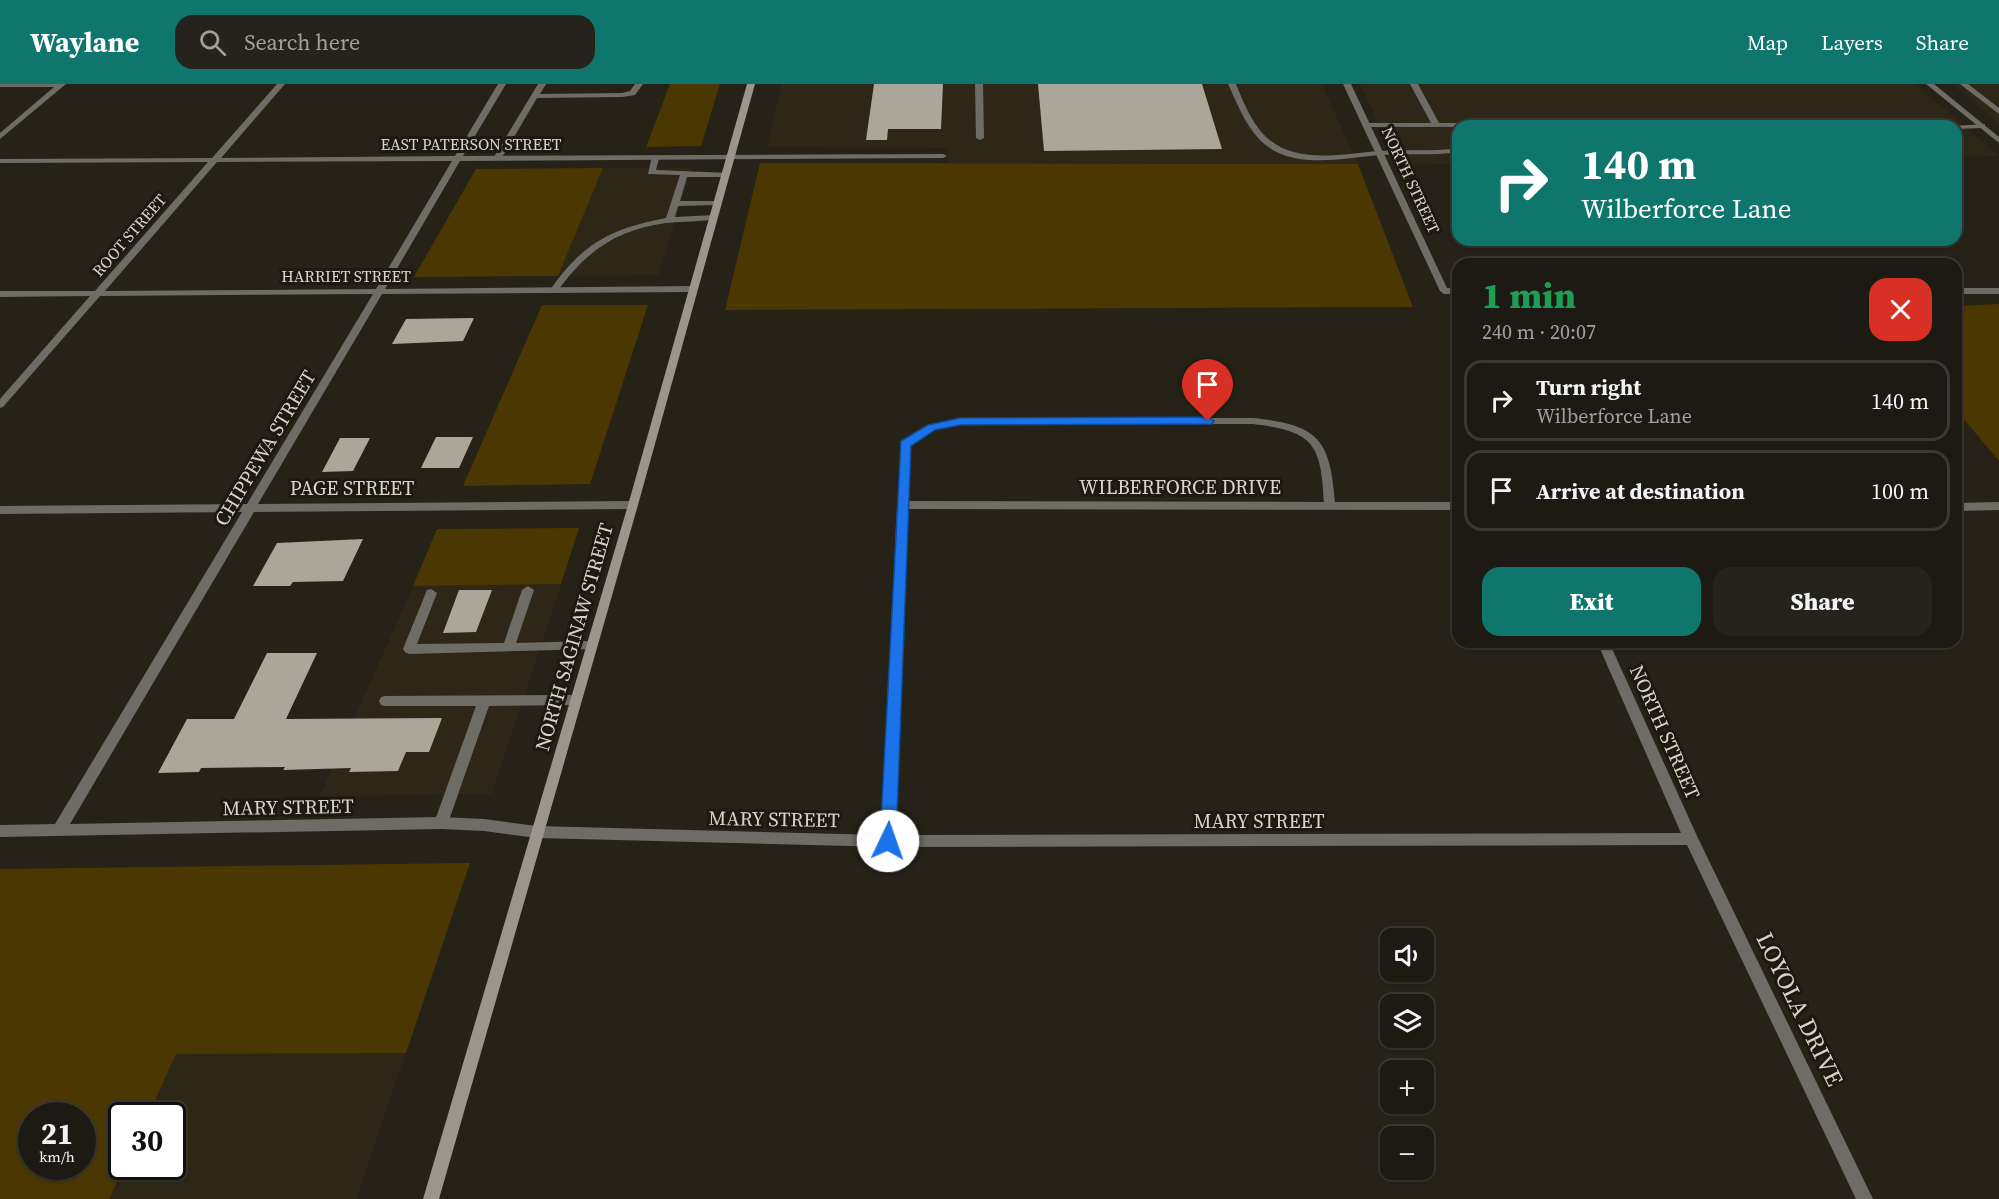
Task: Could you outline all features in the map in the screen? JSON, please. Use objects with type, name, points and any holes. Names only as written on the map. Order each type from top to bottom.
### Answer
[{"type":"main road","name":"NORTH SAGINAW STREET","points":[[430,1199],[574,700],[633,505],[751,84]]},
{"type":"street","points":[[0,85],[61,84]]},
{"type":"street","points":[[0,137],[61,84]]},
{"type":"street","name":"ROOT STREET","points":[[0,405],[281,84]]},
{"type":"street","name":"CHIPPEWA STREET","points":[[59,830],[502,84]]},
{"type":"street","points":[[498,158],[542,84]]},
{"type":"street","points":[[535,96],[622,95],[632,93],[639,84]]},
{"type":"street","points":[[979,84],[980,138]]},
{"type":"street","points":[[1232,84],[1251,125],[1278,150],[1300,156],[1352,157],[1380,153],[1452,150]]},
{"type":"street","name":"NORTH STREET","points":[[1347,84],[1444,291],[1452,291]]},
{"type":"street","points":[[1413,84],[1436,124]]},
{"type":"street","points":[[1930,84],[1999,141]]},
{"type":"street","points":[[1964,84],[1999,112]]},
{"type":"street","points":[[1366,125],[1452,124]]},
{"type":"street","points":[[1962,127],[1982,126]]},
{"type":"street","name":"EAST PATERSON STREET","points":[[0,161],[943,156]]},
{"type":"street","points":[[655,158],[651,172],[726,175]]},
{"type":"street","points":[[670,219],[684,175]]},
{"type":"street","points":[[675,204],[718,203]]},
{"type":"street","points":[[554,290],[584,252],[627,229],[670,219],[714,217]]},
{"type":"street","name":"HARRIET STREET","points":[[0,294],[693,289]]},
{"type":"street","points":[[1962,291],[1999,291]]},
{"type":"street","points":[[888,841],[906,444],[932,427],[960,421],[1242,421],[1283,424],[1310,436],[1323,454],[1327,468],[1330,504]]},
{"type":"street","name":"PAGE STREET","points":[[0,510],[251,506],[633,505]]},
{"type":"street","name":"WILBERFORCE DRIVE","points":[[902,505],[1452,506]]},
{"type":"street","points":[[1962,507],[1999,506]]},
{"type":"street","points":[[509,647],[528,590]]},
{"type":"street","points":[[431,594],[409,649],[590,646]]},
{"type":"street","name":"NORTH STREET","points":[[1606,648],[1691,839]]},
{"type":"street","points":[[385,701],[574,700]]},
{"type":"street","points":[[441,824],[484,701]]},
{"type":"street","name":"MARY STREET","points":[[0,831],[441,824],[484,825],[537,832],[888,841],[1691,839]]},
{"type":"street","name":"LOYOLA DRIVE","points":[[1691,839],[1865,1199]]},
{"type":"shaded area","points":[[670,84],[720,84],[701,146],[646,147]]},
{"type":"shaded area","points":[[782,84],[1322,84],[1358,164],[947,163],[947,148],[767,147]]},
{"type":"shaded area","points":[[1360,84],[1916,84],[1958,120],[1452,120],[1452,164],[1398,165]]},
{"type":"shaded area","points":[[1951,84],[1999,84],[1999,124],[1967,97]]},
{"type":"shaded area","points":[[1962,124],[1999,156],[1962,157]]},
{"type":"shaded area","points":[[760,163],[1358,164],[1413,307],[725,310]]},
{"type":"shaded area","points":[[603,168],[692,168],[658,275],[558,276]]},
{"type":"shaded area","points":[[603,168],[558,276],[414,277],[476,169]]},
{"type":"shaded area","points":[[1999,304],[1999,461],[1962,417],[1962,306]]},
{"type":"shaded area","points":[[542,305],[648,305],[590,484],[463,486]]},
{"type":"shaded area","points":[[579,528],[561,584],[413,586],[437,529]]},
{"type":"shaded area","points":[[561,584],[492,794],[320,796],[413,586]]},
{"type":"shaded area","points":[[470,863],[406,1053],[176,1054],[154,1102],[108,1102],[108,1180],[118,1180],[109,1199],[0,1199],[0,869]]},
{"type":"shaded area","points":[[406,1053],[356,1199],[109,1199],[118,1180],[186,1180],[186,1102],[154,1102],[176,1054]]},
{"type":"building","points":[[874,84],[943,84],[941,129],[888,129],[887,140],[866,140]]},
{"type":"building","points":[[1038,84],[1202,84],[1222,149],[1044,151]]},
{"type":"building","points":[[474,318],[463,341],[392,344],[406,319]]},
{"type":"building","points":[[436,437],[473,437],[459,468],[421,468]]},
{"type":"building","points":[[340,438],[370,438],[353,471],[322,472]]},
{"type":"building","points":[[363,539],[343,581],[293,582],[290,586],[253,586],[277,543]]},
{"type":"building","points":[[459,590],[492,590],[476,632],[443,633]]},
{"type":"building","points":[[267,653],[317,653],[286,719],[442,718],[429,752],[406,752],[398,771],[349,772],[351,768],[283,770],[285,767],[201,768],[199,772],[158,773],[187,719],[234,719]]},
{"type":"route","points":[[888,841],[906,444],[932,427],[960,421],[1208,421]]}]
